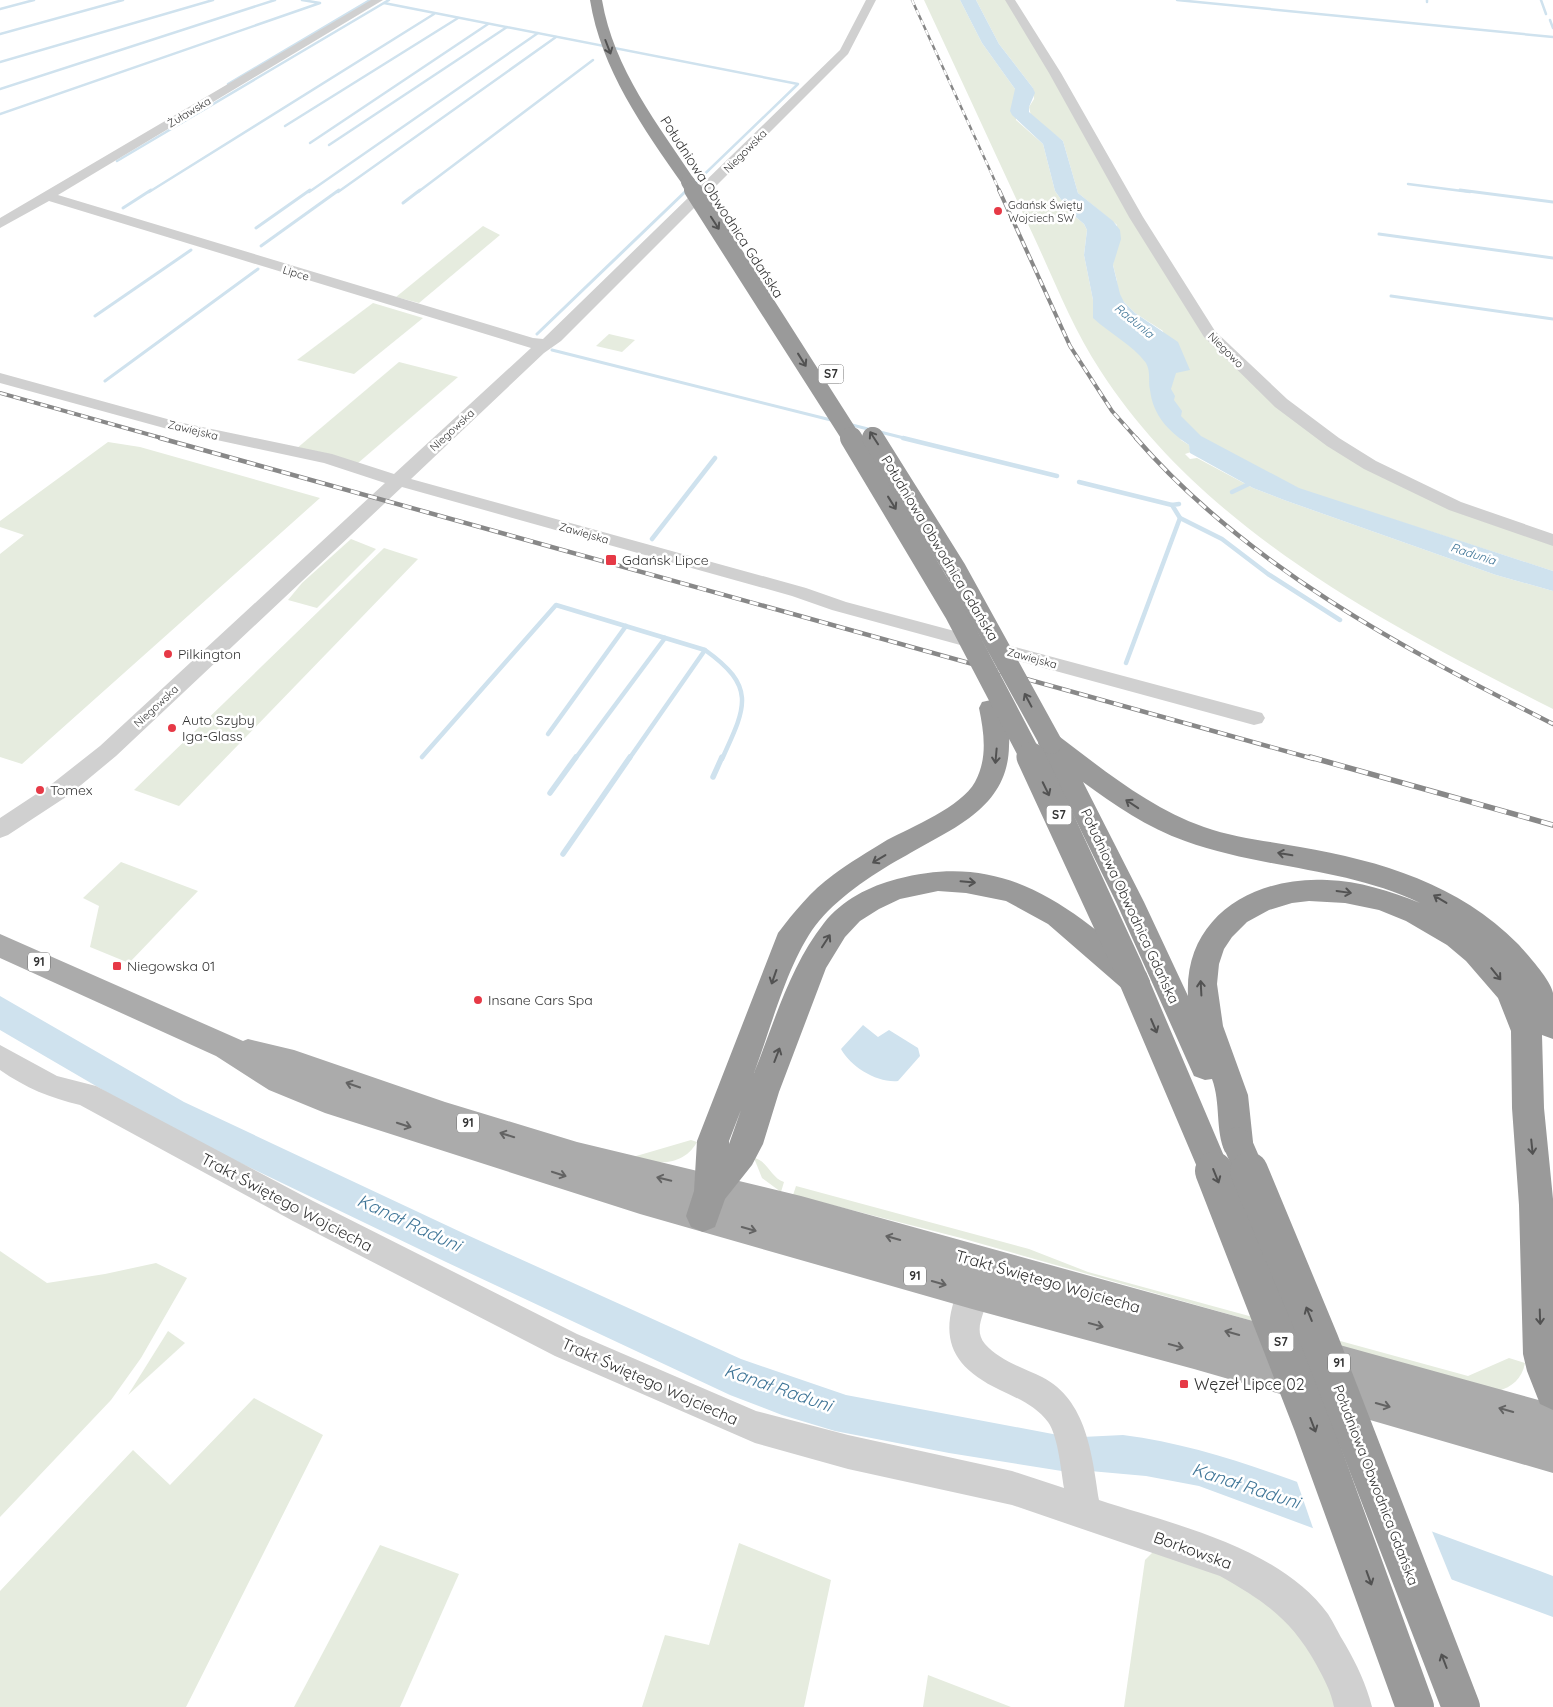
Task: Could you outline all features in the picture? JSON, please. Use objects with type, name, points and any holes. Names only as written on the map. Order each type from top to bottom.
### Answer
[{"type":"highway","name":"Południowa Obwodnica Gdańska","points":[[596,0],[604,34],[613,59],[630,92],[694,177],[848,399]]},
{"type":"highway","name":"S7","points":[[694,177],[855,427]]},
{"type":"highway","name":"Południowa Obwodnica Gdańska","points":[[855,427],[902,519],[977,652],[1057,810],[1134,981],[1236,1223],[1317,1435],[1415,1707]]},
{"type":"highway","name":"Południowa Obwodnica Gdańska","points":[[855,427],[955,569],[1051,743],[1133,910],[1237,1142],[1320,1342],[1461,1707]]},
{"type":"highway","points":[[707,1203],[744,1150],[746,1097],[782,953],[795,930],[810,912],[842,883],[868,865],[958,813],[973,801],[988,782],[996,763],[997,733],[992,708],[981,683],[977,652]]},
{"type":"highway","points":[[1051,743],[1133,805],[1174,826],[1245,847],[1354,867],[1393,878],[1433,895],[1481,926],[1509,952],[1536,989],[1553,1026]]},
{"type":"highway","points":[[746,1097],[811,968],[832,931],[847,915],[868,900],[898,887],[951,880],[974,882],[1022,894],[1064,919],[1134,981]]},
{"type":"highway","points":[[1237,1142],[1230,1088],[1215,1052],[1202,998],[1201,978],[1210,943],[1233,916],[1266,898],[1283,894],[1321,890],[1370,896],[1425,916],[1461,940],[1498,976],[1518,1008],[1526,1031],[1528,1105],[1537,1218],[1542,1362],[1553,1391]]},
{"type":"main road","name":"Trakt Świętego Wojciecha","points":[[0,945],[227,1047],[280,1080],[325,1099],[640,1200],[707,1203],[820,1218],[1553,1423]]},
{"type":"main road","name":"Trakt Świętego Wojciecha","points":[[707,1203],[972,1292],[1194,1351],[1553,1454]]},
{"type":"street","name":"Żuławska","points":[[0,224],[378,0]]},
{"type":"street","name":"Niegowska","points":[[0,828],[61,789],[108,751],[546,344],[713,184],[844,52],[853,39],[863,11],[872,0]]},
{"type":"street","name":"Niegowo","points":[[1010,0],[1055,73],[1136,217],[1209,334],[1281,403],[1333,442],[1370,465],[1455,506],[1553,540]]},
{"type":"street","name":"Lipce","points":[[47,196],[532,343],[546,344]]},
{"type":"street","name":"Zawiejska","points":[[0,378],[110,410],[233,440],[354,466],[799,592],[839,606],[1254,718]]},
{"type":"street","name":"Trakt Świętego Wojciecha","points":[[0,1056],[33,1078],[53,1087],[86,1094],[295,1207],[566,1345],[755,1427],[848,1452],[1012,1488],[1082,1497]]},
{"type":"street","points":[[972,1292],[964,1325],[966,1346],[976,1360],[1041,1394],[1052,1402],[1060,1412],[1066,1427],[1082,1497]]},
{"type":"street","name":"Borkowska","points":[[1082,1497],[1229,1561],[1262,1580],[1292,1602],[1315,1627],[1348,1686],[1353,1707]]},
{"type":"shaded area","points":[[924,0],[960,0],[982,43],[1015,89],[1016,120],[1043,144],[1055,191],[1070,212],[1084,224],[1087,230],[1084,255],[1093,300],[1146,336],[1181,440],[1189,445],[1191,452],[1185,454],[1190,459],[1197,458],[1253,488],[1284,500],[1496,575],[1553,591],[1553,709],[1427,643],[1364,607],[1303,568],[1245,526],[1191,479],[1143,427],[1100,370],[1073,322]]},
{"type":"shaded area","points":[[976,0],[1007,0],[1206,335],[1356,460],[1553,542],[1553,571],[1367,511],[1329,502],[1255,475],[1196,433],[1173,411],[1163,331],[1135,313],[1118,299],[1117,281],[1113,265],[1117,225],[1078,193],[1063,141],[1031,116],[1029,107],[1034,99],[1033,88],[999,44]]},
{"type":"shaded area","points":[[483,226],[500,235],[419,303],[396,297]]},
{"type":"shaded area","points":[[373,303],[423,318],[354,374],[297,360]]},
{"type":"shaded area","points":[[609,334],[635,340],[622,352],[596,346]]},
{"type":"shaded area","points":[[399,362],[458,377],[358,463],[296,449]]},
{"type":"shaded area","points":[[108,442],[140,447],[320,498],[22,764],[0,757],[0,554],[24,535],[0,527],[0,521]]},
{"type":"shaded area","points":[[351,539],[376,549],[317,608],[288,600],[302,583]]},
{"type":"shaded area","points":[[384,548],[418,559],[179,806],[134,790]]},
{"type":"shaded area","points":[[121,862],[198,891],[129,963],[90,947],[99,906],[83,898]]},
{"type":"shaded area","points":[[691,1140],[697,1142],[690,1151],[683,1157],[674,1160],[656,1162],[626,1159]]},
{"type":"shaded area","points":[[754,1158],[762,1162],[776,1177],[784,1182],[781,1192],[762,1178]]},
{"type":"shaded area","points":[[796,1186],[1029,1249],[1088,1272],[1468,1376],[1509,1358],[1525,1363],[1524,1369],[1516,1381],[1498,1391],[961,1238],[793,1195]]},
{"type":"shaded area","points":[[0,1251],[47,1283],[105,1274],[156,1263],[187,1278],[141,1358],[111,1400],[0,1517]]},
{"type":"shaded area","points":[[168,1331],[185,1343],[128,1395]]},
{"type":"shaded area","points":[[254,1398],[323,1435],[186,1707],[0,1707],[0,1591],[133,1450],[170,1485]]},
{"type":"shaded area","points":[[739,1543],[831,1580],[804,1707],[642,1707],[665,1635],[709,1645]]},
{"type":"shaded area","points":[[380,1545],[459,1574],[400,1707],[294,1707]]},
{"type":"shaded area","points":[[1157,1548],[1228,1577],[1267,1601],[1304,1638],[1332,1690],[1337,1707],[1124,1707],[1145,1560]]},
{"type":"shaded area","points":[[928,1675],[1011,1707],[923,1707]]},
{"type":"water","name":"Radunia","points":[[960,0],[976,0],[999,44],[1033,88],[1035,93],[1029,107],[1029,112],[1063,141],[1078,193],[1113,221],[1120,230],[1121,239],[1113,265],[1120,294],[1124,302],[1135,313],[1178,342],[1190,370],[1176,373],[1171,389],[1175,396],[1174,400],[1182,411],[1181,416],[1201,436],[1299,488],[1553,571],[1553,591],[1496,575],[1284,500],[1253,488],[1190,453],[1189,445],[1168,428],[1154,407],[1146,363],[1134,350],[1093,318],[1093,300],[1084,255],[1087,230],[1084,224],[1070,212],[1055,191],[1043,144],[1012,115],[1010,111],[1015,89],[982,43]]},
{"type":"water","name":"Kanał Raduni","points":[[0,996],[184,1102],[465,1234],[741,1359],[846,1395],[1058,1435],[1068,1472],[949,1453],[835,1431],[782,1415],[730,1395],[446,1262],[168,1128],[0,1030]]},
{"type":"water","points":[[863,1025],[878,1037],[889,1030],[918,1048],[920,1056],[898,1081],[890,1081],[873,1076],[858,1068],[845,1056],[841,1049]]},
{"type":"water","name":"Kanał Raduni","points":[[1123,1435],[1181,1446],[1238,1462],[1553,1576],[1553,1617],[1199,1486],[1146,1476],[1090,1471],[1082,1437]]},
{"type":"pier","points":[[1296,1479],[1431,1529],[1453,1583],[1314,1531]]},
{"type":"waterway","points":[[0,9],[34,0]]},
{"type":"waterway","points":[[0,34],[123,0]]},
{"type":"waterway","points":[[0,62],[213,0]]},
{"type":"waterway","points":[[0,89],[275,0]]},
{"type":"waterway","points":[[0,114],[320,3],[302,0]]},
{"type":"waterway","points":[[228,84],[370,0]]},
{"type":"waterway","points":[[117,161],[389,0]]},
{"type":"waterway","points":[[1177,0],[1553,37]]},
{"type":"waterway","points":[[1541,0],[1546,14]]},
{"type":"waterway","points":[[384,3],[507,27]]},
{"type":"waterway","points":[[149,192],[434,14]]},
{"type":"waterway","points":[[285,126],[458,18]]},
{"type":"waterway","points":[[1550,20],[1553,28]]},
{"type":"waterway","points":[[310,143],[488,24]]},
{"type":"waterway","points":[[329,145],[507,27]]},
{"type":"waterway","points":[[507,27],[538,33]]},
{"type":"waterway","points":[[309,192],[538,33]]},
{"type":"waterway","points":[[538,33],[798,84],[686,192]]},
{"type":"waterway","points":[[338,192],[556,37]]},
{"type":"waterway","points":[[418,192],[593,60]]},
{"type":"waterway","points":[[1408,184],[1470,192]]},
{"type":"waterway","points":[[123,208],[151,190]]},
{"type":"waterway","points":[[256,228],[310,190]]},
{"type":"waterway","points":[[261,246],[339,190]]},
{"type":"waterway","points":[[403,203],[420,190]]},
{"type":"waterway","points":[[537,334],[687,190]]},
{"type":"waterway","points":[[1460,190],[1553,202]]},
{"type":"waterway","points":[[1379,234],[1553,258]]},
{"type":"waterway","points":[[95,316],[191,250]]},
{"type":"waterway","points":[[105,381],[258,269]]},
{"type":"waterway","points":[[1391,296],[1553,319]]},
{"type":"waterway","points":[[552,350],[835,421]]},
{"type":"waterway","points":[[848,424],[908,439]]},
{"type":"waterway","points":[[903,438],[1057,476]]},
{"type":"waterway","points":[[652,539],[715,458]]},
{"type":"waterway","points":[[1079,482],[1172,505]]},
{"type":"waterway","points":[[1232,492],[1253,482]]},
{"type":"waterway","points":[[1172,505],[1179,504]]},
{"type":"waterway","points":[[1172,505],[1180,518]]},
{"type":"waterway","points":[[1126,663],[1180,518]]},
{"type":"waterway","points":[[1180,518],[1222,539],[1268,574],[1340,620]]},
{"type":"waterway","points":[[422,757],[556,605],[626,626]]},
{"type":"waterway","points":[[548,734],[626,626]]},
{"type":"waterway","points":[[626,626],[705,650]]},
{"type":"waterway","points":[[575,759],[665,638]]},
{"type":"waterway","points":[[629,759],[705,650]]},
{"type":"waterway","points":[[705,650],[722,663],[733,675],[740,687],[742,699],[737,725],[722,759]]},
{"type":"waterway","points":[[550,793],[576,757]]},
{"type":"waterway","points":[[563,854],[630,757]]},
{"type":"waterway","points":[[713,777],[722,757]]},
{"type":"railway","points":[[912,0],[1000,192]]},
{"type":"railway","points":[[999,190],[1070,346],[1112,411],[1137,439]]},
{"type":"railway","points":[[0,393],[165,439]]},
{"type":"railway","points":[[160,438],[1314,759]]},
{"type":"railway","points":[[1136,438],[1180,484],[1227,526],[1277,565],[1330,601],[1384,634],[1553,724]]},
{"type":"railway","points":[[1310,757],[1553,825]]},
{"type":"place","name":"Gdańsk Święty Wojciech SW","points":[[998,211]]},
{"type":"place","name":"Gdańsk Lipce","points":[[611,560]]},
{"type":"place","name":"Pilkington","points":[[168,654]]},
{"type":"place","name":"Auto Szyby Iga-Glass","points":[[172,728]]},
{"type":"place","name":"Tomex","points":[[40,790]]},
{"type":"place","name":"Niegowska 01","points":[[117,966]]},
{"type":"place","name":"Insane Cars Spa","points":[[478,1000]]},
{"type":"place","name":"Węzeł Lipce 02","points":[[1184,1384]]}]
